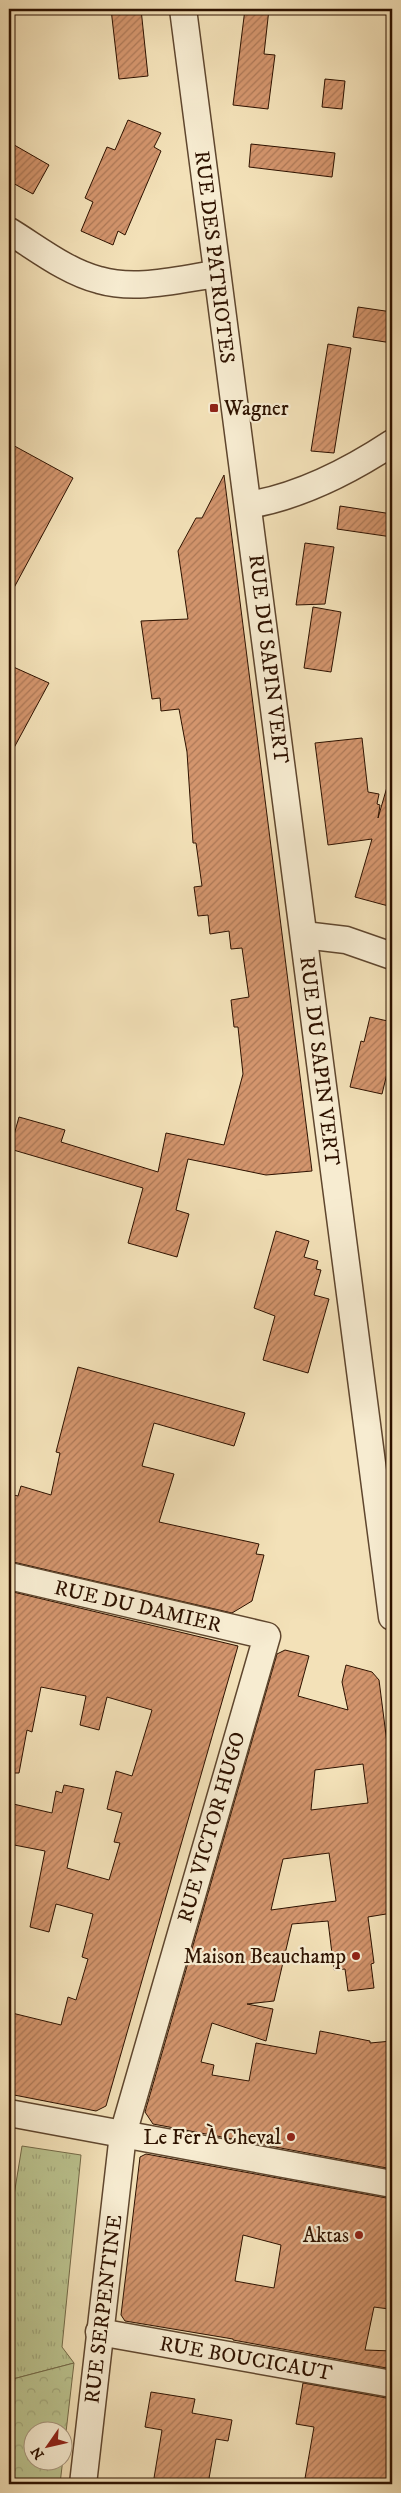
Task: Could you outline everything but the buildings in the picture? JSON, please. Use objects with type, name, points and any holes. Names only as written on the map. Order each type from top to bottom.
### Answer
[{"type":"street","name":"RUE DES PATRIOTES","points":[[183,9],[249,505]]},
{"type":"street","points":[[9,231],[77,271],[100,280],[144,284],[217,274]]},
{"type":"street","points":[[249,505],[274,500],[320,484],[392,443]]},
{"type":"street","name":"RUE DU SAPIN VERT","points":[[249,505],[392,1616]]},
{"type":"street","points":[[304,935],[346,940],[392,956]]},
{"type":"street","name":"RUE DU DAMIER","points":[[9,1576],[267,1636]]},
{"type":"street","name":"RUE VICTOR HUGO","points":[[123,2134],[267,1636]]},
{"type":"street","points":[[9,2113],[392,2184]]},
{"type":"street","name":"RUE SERPENTINE","points":[[83,2484],[123,2134]]},
{"type":"street","name":"RUE BOUCICAUT","points":[[99,2332],[392,2384]]},
{"type":"green space","points":[[22,2146],[81,2155],[62,2347],[74,2363],[9,2380],[9,2226]]},
{"type":"green space","points":[[74,2363],[67,2420],[22,2420],[22,2470],[62,2470],[60,2484],[9,2484],[9,2380]]},
{"type":"place","name":"Wagner","points":[[214,408]]},
{"type":"place","name":"Maison Beauchamp","points":[[356,1956]]},
{"type":"place","name":"Le Fer À Cheval","points":[[291,2137]]},
{"type":"place","name":"Aktas","points":[[359,2235]]}]
